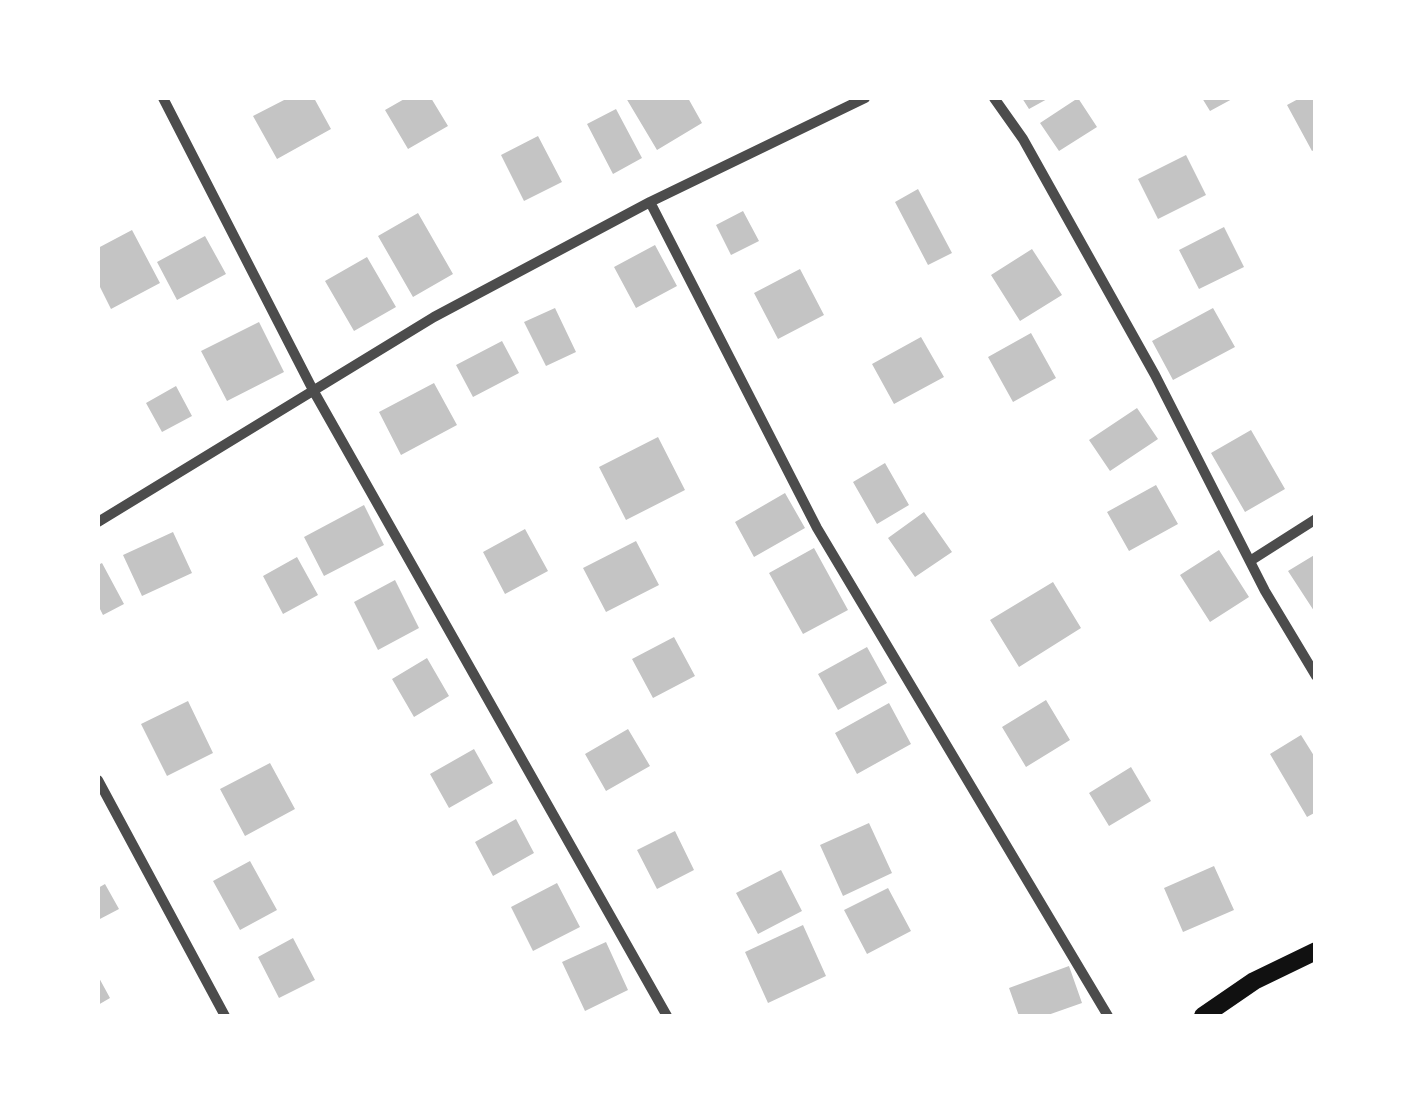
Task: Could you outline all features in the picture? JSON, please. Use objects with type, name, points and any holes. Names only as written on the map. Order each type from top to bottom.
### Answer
[{"type":"main road","points":[[1204,1016],[1254,981],[1316,951]]},
{"type":"street","points":[[163,98],[313,390],[667,1016]]},
{"type":"street","points":[[98,522],[434,317],[650,202],[865,98]]},
{"type":"street","points":[[994,98],[1023,139],[1155,374],[1250,562],[1316,676]]},
{"type":"street","points":[[650,202],[817,528],[1108,1016]]},
{"type":"street","points":[[1250,562],[1316,519]]},
{"type":"street","points":[[98,780],[225,1016]]},
{"type":"building","points":[[288,98],[314,98],[331,129],[277,159],[253,116]]},
{"type":"building","points":[[406,98],[431,98],[448,126],[408,149],[385,110]]},
{"type":"building","points":[[626,98],[688,98],[702,123],[657,150]]},
{"type":"building","points":[[1022,98],[1049,98],[1029,109]]},
{"type":"building","points":[[1078,98],[1097,127],[1059,151],[1040,123]]},
{"type":"building","points":[[1202,98],[1234,98],[1210,111]]},
{"type":"building","points":[[1300,98],[1316,98],[1316,149],[1312,151],[1287,105]]},
{"type":"building","points":[[616,109],[642,158],[613,174],[587,124]]},
{"type":"building","points":[[538,136],[562,182],[524,201],[501,155]]},
{"type":"building","points":[[1186,155],[1206,195],[1158,219],[1138,179]]},
{"type":"building","points":[[918,189],[952,253],[928,265],[895,202]]},
{"type":"building","points":[[743,211],[759,241],[731,255],[716,225]]},
{"type":"building","points":[[418,213],[453,274],[413,297],[378,236]]},
{"type":"building","points":[[1224,227],[1244,267],[1199,289],[1179,250]]},
{"type":"building","points":[[132,230],[160,283],[111,309],[98,283],[98,248]]},
{"type":"building","points":[[205,236],[226,274],[177,300],[157,262]]},
{"type":"building","points":[[655,245],[677,286],[636,308],[614,267]]},
{"type":"building","points":[[1032,249],[1062,295],[1020,321],[991,275]]},
{"type":"building","points":[[367,257],[396,307],[354,331],[325,281]]},
{"type":"building","points":[[800,269],[824,315],[778,339],[754,293]]},
{"type":"building","points":[[555,308],[576,352],[546,366],[524,322]]},
{"type":"building","points":[[1213,308],[1235,347],[1173,380],[1152,341]]},
{"type":"building","points":[[259,322],[284,372],[227,401],[201,351]]},
{"type":"building","points":[[1031,333],[1056,378],[1013,402],[988,357]]},
{"type":"building","points":[[921,337],[944,377],[894,404],[872,364]]},
{"type":"building","points":[[502,341],[519,373],[473,397],[456,365]]},
{"type":"building","points":[[434,383],[457,425],[401,455],[379,412]]},
{"type":"building","points":[[176,386],[192,416],[162,432],[146,403]]},
{"type":"building","points":[[1137,408],[1158,439],[1110,471],[1089,440]]},
{"type":"building","points":[[1251,430],[1285,489],[1245,512],[1211,453]]},
{"type":"building","points":[[658,437],[685,490],[626,520],[599,467]]},
{"type":"building","points":[[885,463],[909,505],[877,524],[853,482]]},
{"type":"building","points":[[1156,485],[1178,524],[1129,551],[1107,512]]},
{"type":"building","points":[[785,493],[805,528],[754,557],[735,522]]},
{"type":"building","points":[[364,505],[384,545],[324,576],[304,537]]},
{"type":"building","points":[[924,512],[952,552],[915,577],[888,538]]},
{"type":"building","points":[[525,529],[548,571],[505,594],[483,552]]},
{"type":"building","points":[[173,532],[192,573],[142,596],[123,555]]},
{"type":"building","points":[[636,541],[659,585],[606,612],[583,568]]},
{"type":"building","points":[[814,548],[848,610],[803,634],[769,573]]},
{"type":"building","points":[[1219,550],[1249,597],[1210,622],[1180,575]]},
{"type":"building","points":[[1316,554],[1316,614],[1288,571]]},
{"type":"building","points":[[297,557],[318,595],[283,614],[263,576]]},
{"type":"building","points":[[102,563],[124,604],[103,615],[98,605],[98,565]]},
{"type":"building","points":[[395,580],[419,628],[378,650],[354,602]]},
{"type":"building","points":[[1053,582],[1081,628],[1019,667],[990,620]]},
{"type":"building","points":[[674,637],[695,676],[653,698],[632,659]]},
{"type":"building","points":[[867,647],[887,683],[838,710],[818,674]]},
{"type":"building","points":[[427,658],[449,696],[414,717],[392,679]]},
{"type":"building","points":[[1046,700],[1070,740],[1026,767],[1002,727]]},
{"type":"building","points":[[188,701],[213,753],[167,776],[141,724]]},
{"type":"building","points":[[889,703],[911,744],[857,774],[835,733]]},
{"type":"building","points":[[628,729],[650,766],[606,791],[585,754]]},
{"type":"building","points":[[1301,735],[1316,759],[1316,812],[1307,817],[1270,754]]},
{"type":"building","points":[[474,749],[493,783],[449,808],[430,774]]},
{"type":"building","points":[[270,763],[295,809],[245,836],[220,789]]},
{"type":"building","points":[[1131,767],[1151,801],[1109,826],[1089,793]]},
{"type":"building","points":[[516,819],[534,853],[493,876],[475,842]]},
{"type":"building","points":[[869,823],[892,873],[843,896],[820,845]]},
{"type":"building","points":[[675,831],[694,870],[657,889],[637,850]]},
{"type":"building","points":[[250,861],[277,910],[240,930],[213,881]]},
{"type":"building","points":[[1214,866],[1234,910],[1183,932],[1164,888]]},
{"type":"building","points":[[781,870],[802,911],[758,934],[736,893]]},
{"type":"building","points":[[557,883],[580,927],[533,951],[511,907]]},
{"type":"building","points":[[105,884],[119,909],[98,920],[98,888]]},
{"type":"building","points":[[888,888],[911,931],[867,954],[844,910]]},
{"type":"building","points":[[803,925],[826,976],[768,1003],[745,952]]},
{"type":"building","points":[[293,938],[315,980],[279,998],[258,957]]},
{"type":"building","points":[[606,942],[628,990],[585,1011],[562,962]]},
{"type":"building","points":[[1069,966],[1082,1003],[1045,1016],[1019,1016],[1009,988]]},
{"type":"building","points":[[98,976],[110,998],[98,1005]]}]
